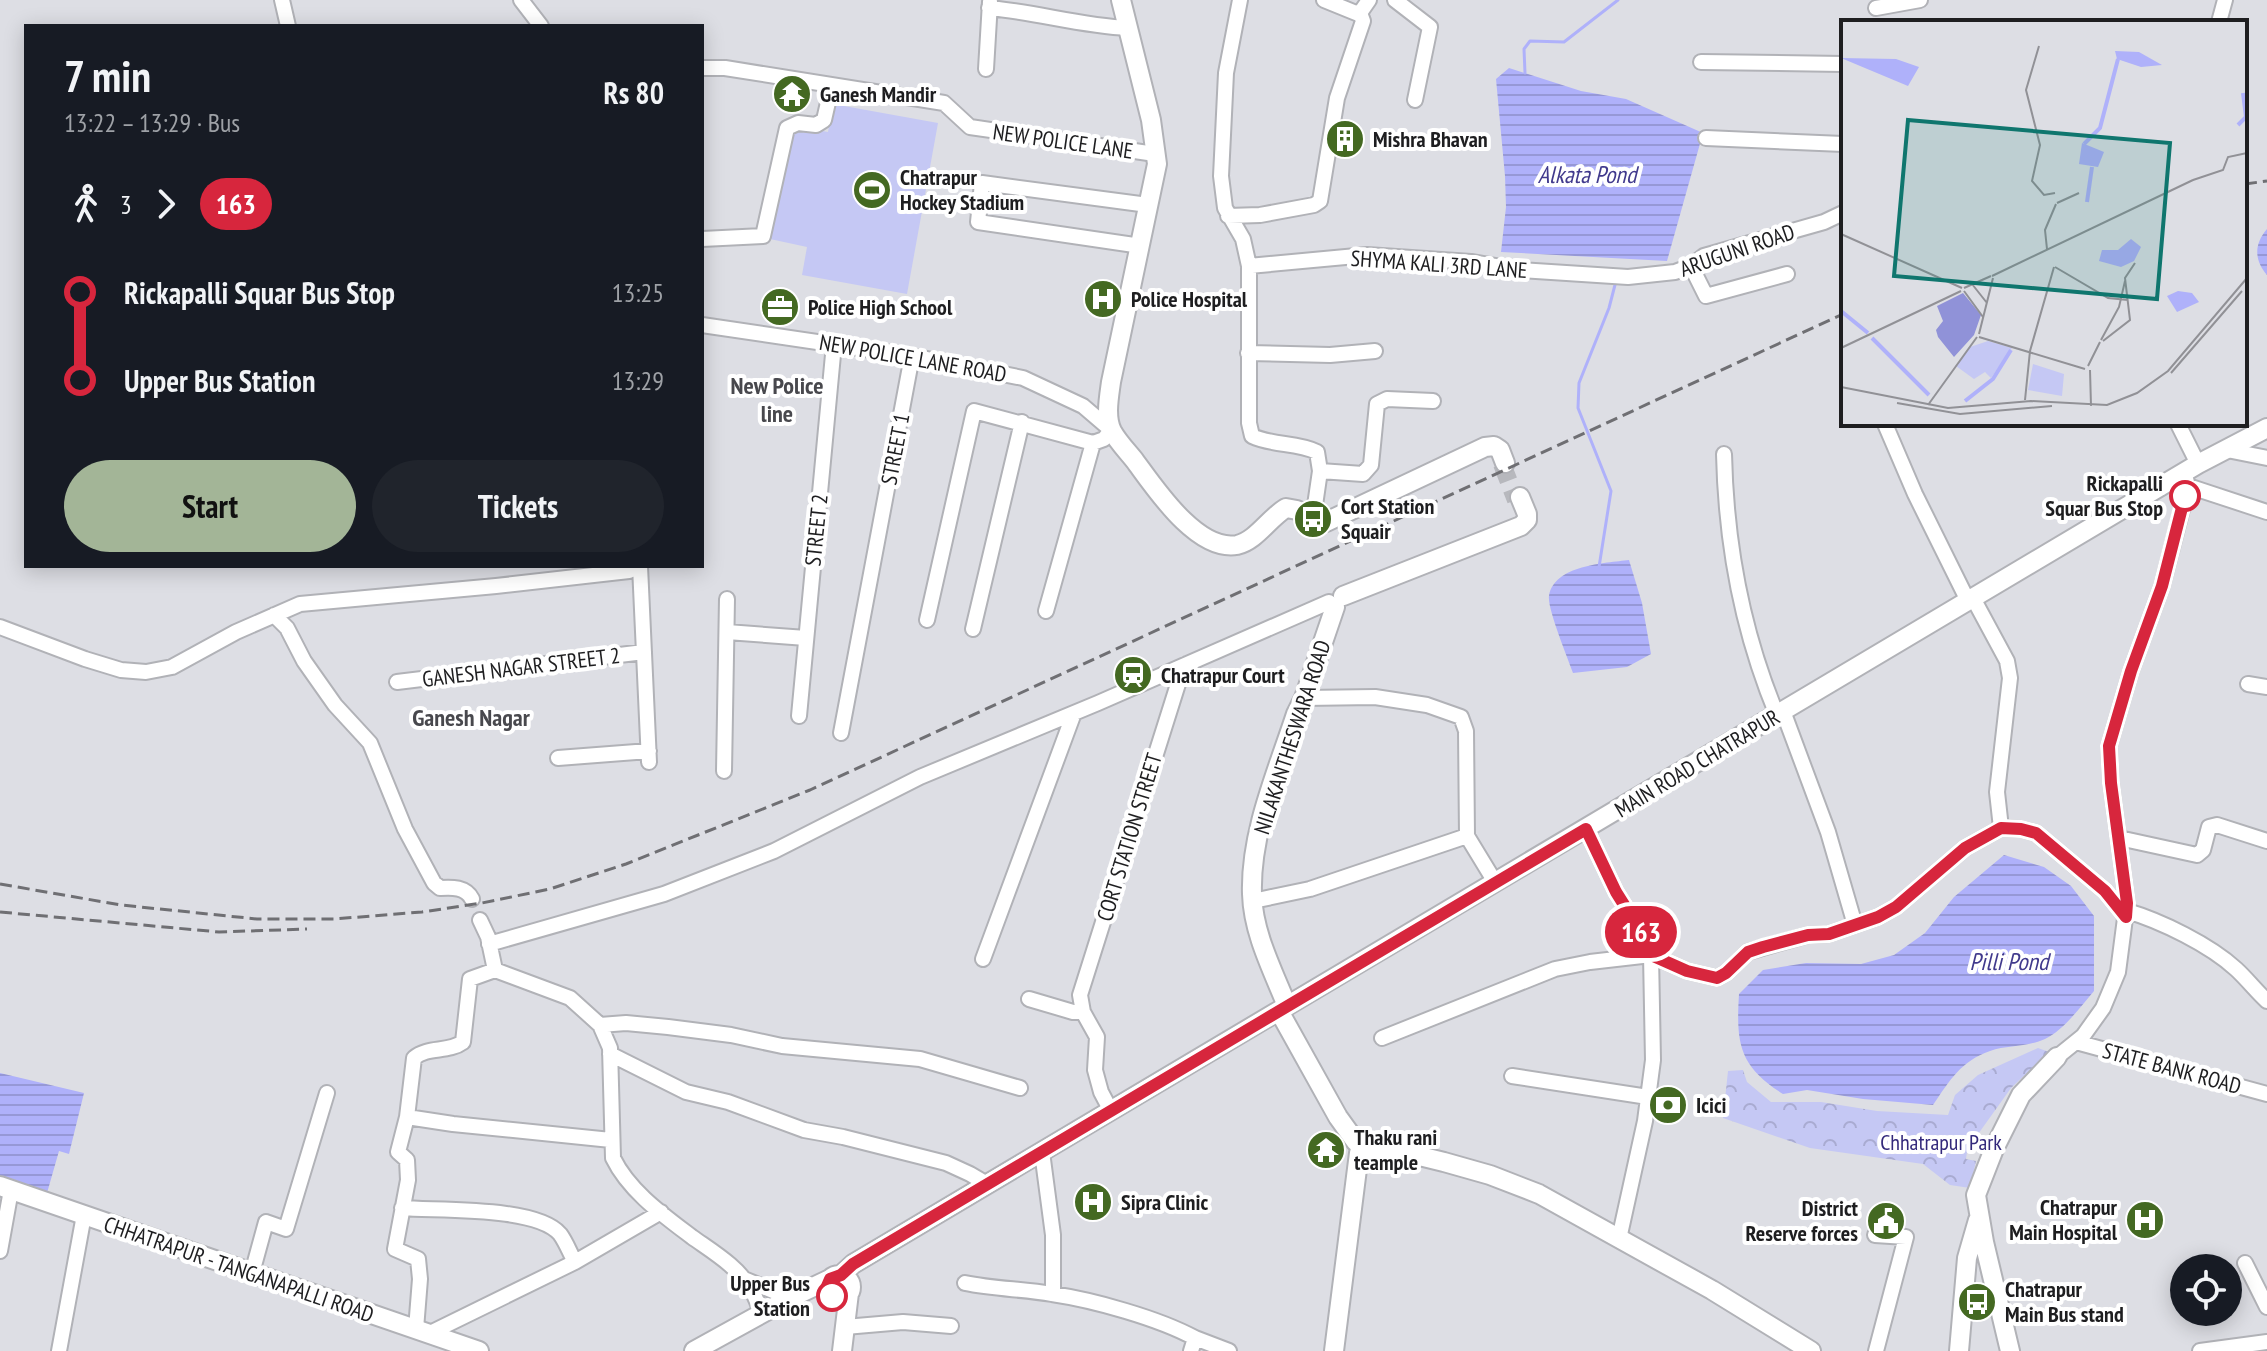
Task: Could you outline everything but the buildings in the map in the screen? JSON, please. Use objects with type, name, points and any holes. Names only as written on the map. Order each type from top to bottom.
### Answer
[{"type":"street","points":[[282,0],[288,24]]},
{"type":"street","points":[[521,0],[539,24]]},
{"type":"street","points":[[1121,0],[1151,120],[1157,164],[1111,382],[1108,406],[1111,430],[1183,522],[1220,544],[1237,545],[1251,538],[1286,508],[1322,522]]},
{"type":"street","points":[[1240,0],[1226,73],[1221,176],[1225,208],[1243,239],[1249,266],[1249,423],[1252,436],[1264,442],[1310,448],[1317,452],[1322,522]]},
{"type":"street","points":[[1228,216],[1260,215],[1314,205],[1320,201],[1331,121],[1363,21],[1364,6],[1324,0]]},
{"type":"street","points":[[1395,0],[1430,27],[1415,100]]},
{"type":"street","points":[[1877,10],[1920,0]]},
{"type":"street","points":[[2220,20],[2225,0]]},
{"type":"street","points":[[986,69],[989,4],[1097,27],[1128,28]]},
{"type":"street","points":[[1701,62],[1841,64]]},
{"type":"street","name":"NEW POLICE LANE","points":[[704,68],[725,68],[944,103],[970,127],[1155,154]]},
{"type":"street","points":[[704,239],[763,236],[787,128],[798,123],[816,125],[824,120],[829,98],[836,95]]},
{"type":"street","points":[[1706,138],[1841,144]]},
{"type":"street","points":[[1141,246],[978,222],[982,183],[1148,205]]},
{"type":"street","name":"ARUGUNI ROAD","points":[[1628,277],[1675,272],[1691,266],[1704,256],[1824,222],[1841,214]]},
{"type":"street","name":"SHYMA KALI 3RD LANE","points":[[1249,266],[1367,255],[1628,277]]},
{"type":"street","points":[[1691,266],[1706,296],[1787,274]]},
{"type":"street","name":"NEW POLICE LANE ROAD","points":[[704,325],[912,356],[1023,378],[1083,406],[1111,430]]},
{"type":"street","name":"STREET 2","points":[[799,716],[834,344]]},
{"type":"street","points":[[1248,353],[1330,355],[1375,351]]},
{"type":"street","name":"STREET 1","points":[[841,733],[912,356]]},
{"type":"street","points":[[1320,471],[1363,474],[1371,465],[1377,404],[1387,399],[1433,401]]},
{"type":"street","points":[[927,620],[974,411],[1093,443],[1104,439],[1111,430]]},
{"type":"street","points":[[973,629],[1022,422]]},
{"type":"street","points":[[1886,426],[1915,494],[1970,600],[2007,661],[2010,678],[1997,792],[2001,828]]},
{"type":"street","points":[[2178,426],[2190,474],[2267,512]]},
{"type":"street","name":"MAIN ROAD CHATRAPUR","points":[[838,1287],[853,1264],[1970,600],[2267,428]]},
{"type":"street","points":[[1046,611],[1093,443]]},
{"type":"street","points":[[1322,522],[1485,447],[1494,446],[1500,450],[1504,464]]},
{"type":"street","points":[[2227,450],[2267,458]]},
{"type":"street","points":[[1724,454],[1734,575],[1759,672],[1780,713],[1828,832],[1855,925]]},
{"type":"street","name":"STATE BANK ROAD","points":[[2057,1057],[2083,1036],[2103,1008],[2118,972],[2127,911],[2109,746],[2131,671],[2162,586],[2190,474]]},
{"type":"street","points":[[489,944],[664,894],[750,861],[920,777],[1520,522],[1522,513],[1518,499]]},
{"type":"street","points":[[0,627],[85,659],[121,670],[146,672],[172,667],[236,632],[300,604],[318,600],[496,586],[635,568],[644,652],[649,756],[558,758]]},
{"type":"street","points":[[724,771],[727,599]]},
{"type":"street","name":"NILAKANTHESWARA ROAD","points":[[1337,599],[1256,839],[1253,901],[1259,935],[1283,1008],[1338,1117],[1361,1148]]},
{"type":"street","points":[[274,615],[287,628],[304,661],[335,705],[370,743],[405,829],[434,883],[440,888],[456,887],[472,899]]},
{"type":"street","points":[[727,632],[806,638]]},
{"type":"street","name":"GANESH NAGAR STREET 2","points":[[397,682],[644,652]]},
{"type":"street","name":"CORT STATION STREET","points":[[1083,1012],[1080,995],[1140,799],[1187,664]]},
{"type":"street","points":[[2248,684],[2267,687]]},
{"type":"street","points":[[1304,698],[1375,697],[1427,705],[1461,717],[1466,731],[1467,836],[1495,882]]},
{"type":"street","points":[[983,959],[1074,713]]},
{"type":"street","points":[[2119,838],[2197,855],[2203,850],[2209,827],[2217,825],[2267,841]]},
{"type":"street","points":[[1382,1038],[1555,969],[1590,962],[1651,955],[1687,971],[1717,978],[1755,949],[1808,935],[1829,934],[1896,907],[1965,848],[2001,828],[2036,833],[2127,911],[2153,920],[2205,948],[2234,967],[2267,1001]]},
{"type":"street","points":[[1586,829],[1616,892],[1648,943],[1651,955],[1653,1060],[1619,1239]]},
{"type":"street","points":[[1253,901],[1310,889],[1467,836]]},
{"type":"street","points":[[480,920],[495,970]]},
{"type":"street","points":[[661,1212],[575,1262],[422,1332],[418,1259],[395,1249],[408,1180],[407,1160],[398,1152],[407,1117],[414,1058],[422,1052],[457,1047],[463,1042],[470,979],[495,970],[570,998],[600,1025],[610,1054],[611,1140],[613,1158],[620,1173],[661,1212],[744,1279],[754,1292],[761,1314]]},
{"type":"street","points":[[1029,999],[1083,1012],[1097,1037],[1095,1070],[1101,1092],[1111,1111]]},
{"type":"street","points":[[600,1025],[626,1023],[668,1027],[731,1035],[782,1046],[920,1059],[1020,1088]]},
{"type":"street","name":"STATE BANK ROAD","points":[[2076,1042],[2267,1094]]},
{"type":"street","points":[[610,1054],[686,1092],[728,1102],[804,1130],[946,1163],[987,1184]]},
{"type":"street","points":[[2010,1351],[1976,1195],[1994,1149],[2021,1095],[2057,1057]]},
{"type":"street","points":[[1512,1076],[1648,1097]]},
{"type":"street","points":[[252,1273],[266,1222],[286,1229],[327,1093]]},
{"type":"street","points":[[407,1117],[611,1140]]},
{"type":"street","points":[[1334,1351],[1361,1148],[1391,1149],[1490,1175],[1539,1194],[1712,1290],[1811,1351]]},
{"type":"street","points":[[1042,1152],[1053,1235],[1053,1294]]},
{"type":"street","points":[[0,1251],[5,1188]]},
{"type":"street","name":"CHHATRAPUR - TANGANAPALLI ROAD","points":[[5,1188],[479,1351]]},
{"type":"street","points":[[402,1208],[441,1211],[481,1209],[552,1227],[575,1262]]},
{"type":"street","points":[[59,1351],[84,1215]]},
{"type":"street","points":[[1959,1351],[1967,1258],[1979,1215]]},
{"type":"street","points":[[1875,1235],[1906,1237],[1876,1351]]},
{"type":"street","points":[[2245,1263],[2267,1307]]},
{"type":"street","points":[[744,1279],[790,1298]]},
{"type":"street","points":[[965,1283],[1053,1294],[1114,1309],[1193,1344],[1229,1351]]},
{"type":"street","points":[[694,1351],[790,1298],[838,1287]]},
{"type":"street","points":[[838,1287],[845,1327],[842,1351]]},
{"type":"street","points":[[715,1351],[838,1287]]},
{"type":"street","points":[[834,1351],[838,1287]]},
{"type":"street","points":[[845,1327],[903,1322],[951,1326]]},
{"type":"street","points":[[2200,1351],[2267,1342]]},
{"type":"green space","name":"Chatrapur Hockey Stadium","points":[[833,104],[938,123],[907,294],[802,275],[807,247],[770,239],[795,126],[828,132]]},
{"type":"green space","name":"Chhatrapur Park","points":[[2038,1048],[2049,1052],[2011,1088],[1976,1137],[1969,1137],[1966,1159],[1976,1161],[1970,1188],[1950,1185],[1923,1164],[1810,1148],[1723,1118],[1728,1071],[1743,1070],[1747,1082],[1771,1102],[1821,1102],[1877,1111],[1948,1115],[1955,1095],[1978,1075]]},
{"type":"water","name":"Alkata Pond","points":[[1509,68],[1581,91],[1626,99],[1703,133],[1667,261],[1501,252],[1506,207],[1496,79]]},
{"type":"water","points":[[2267,229],[2267,275],[2257,252]]},
{"type":"water","points":[[1629,560],[1642,603],[1651,654],[1627,667],[1573,673],[1551,611],[1549,596],[1553,586],[1570,572]]},
{"type":"water","name":"Pilli Pond","points":[[2004,855],[2044,867],[2071,886],[2094,916],[2094,991],[2059,1030],[2038,1042],[1997,1049],[1971,1060],[1933,1105],[1807,1090],[1783,1094],[1757,1074],[1743,1052],[1740,1040],[1739,994],[1763,970],[1806,963],[1861,964],[1894,955],[1925,933],[1954,897]]},
{"type":"water","points":[[0,1073],[84,1093],[69,1154],[59,1151],[47,1193],[0,1177]]},
{"type":"waterway","points":[[1525,73],[1524,49],[1530,41],[1564,42],[1618,0]]},
{"type":"waterway","points":[[1599,567],[1611,491],[1578,408],[1579,383],[1609,308],[1616,281]]},
{"type":"tunnel","points":[[1502,464],[1516,500]]},
{"type":"railway","points":[[2247,184],[2267,181]]},
{"type":"railway","points":[[0,884],[121,905],[257,919],[334,919],[422,912],[550,889],[626,864],[810,790],[1841,315]]},
{"type":"railway","points":[[0,912],[219,932],[307,929]]},
{"type":"bus line","name":"163","points":[[832,1296],[828,1282],[853,1264],[1586,829],[1616,892],[1648,943],[1651,955],[1687,971],[1717,978],[1748,952],[1808,935],[1829,934],[1878,917],[1896,907],[1965,848],[2001,828],[2036,833],[2105,891],[2126,917],[2109,746],[2131,671],[2162,586],[2185,496]]},
{"type":"place","name":"Ganesh Mandir","points":[[792,94]]},
{"type":"place","name":"Mishra Bhavan","points":[[1345,139]]},
{"type":"place","name":"Chatrapur Hockey Stadium","points":[[872,190]]},
{"type":"place","name":"Police Hospital","points":[[1103,299]]},
{"type":"place","name":"Police High School","points":[[780,307]]},
{"type":"place","name":"Rickapalli Squar Bus Stop","points":[[2185,496]]},
{"type":"place","name":"Cort Station Squair","points":[[1313,519]]},
{"type":"place","name":"Chatrapur Court","points":[[1133,675]]},
{"type":"place","name":"Icici","points":[[1668,1105]]},
{"type":"place","name":"Thaku rani teample","points":[[1326,1150]]},
{"type":"place","name":"Sipra Clinic","points":[[1093,1202]]},
{"type":"place","name":"Chatrapur Main Hospital","points":[[2145,1220]]},
{"type":"place","name":"District Reserve forces","points":[[1886,1221]]},
{"type":"place","name":"Upper Bus Station","points":[[832,1296]]},
{"type":"place","name":"Chatrapur Main Bus stand","points":[[1977,1302]]},
{"type":"district","name":"New Police line","points":[[777,400]]},
{"type":"district","name":"Ganesh Nagar","points":[[471,718]]}]
